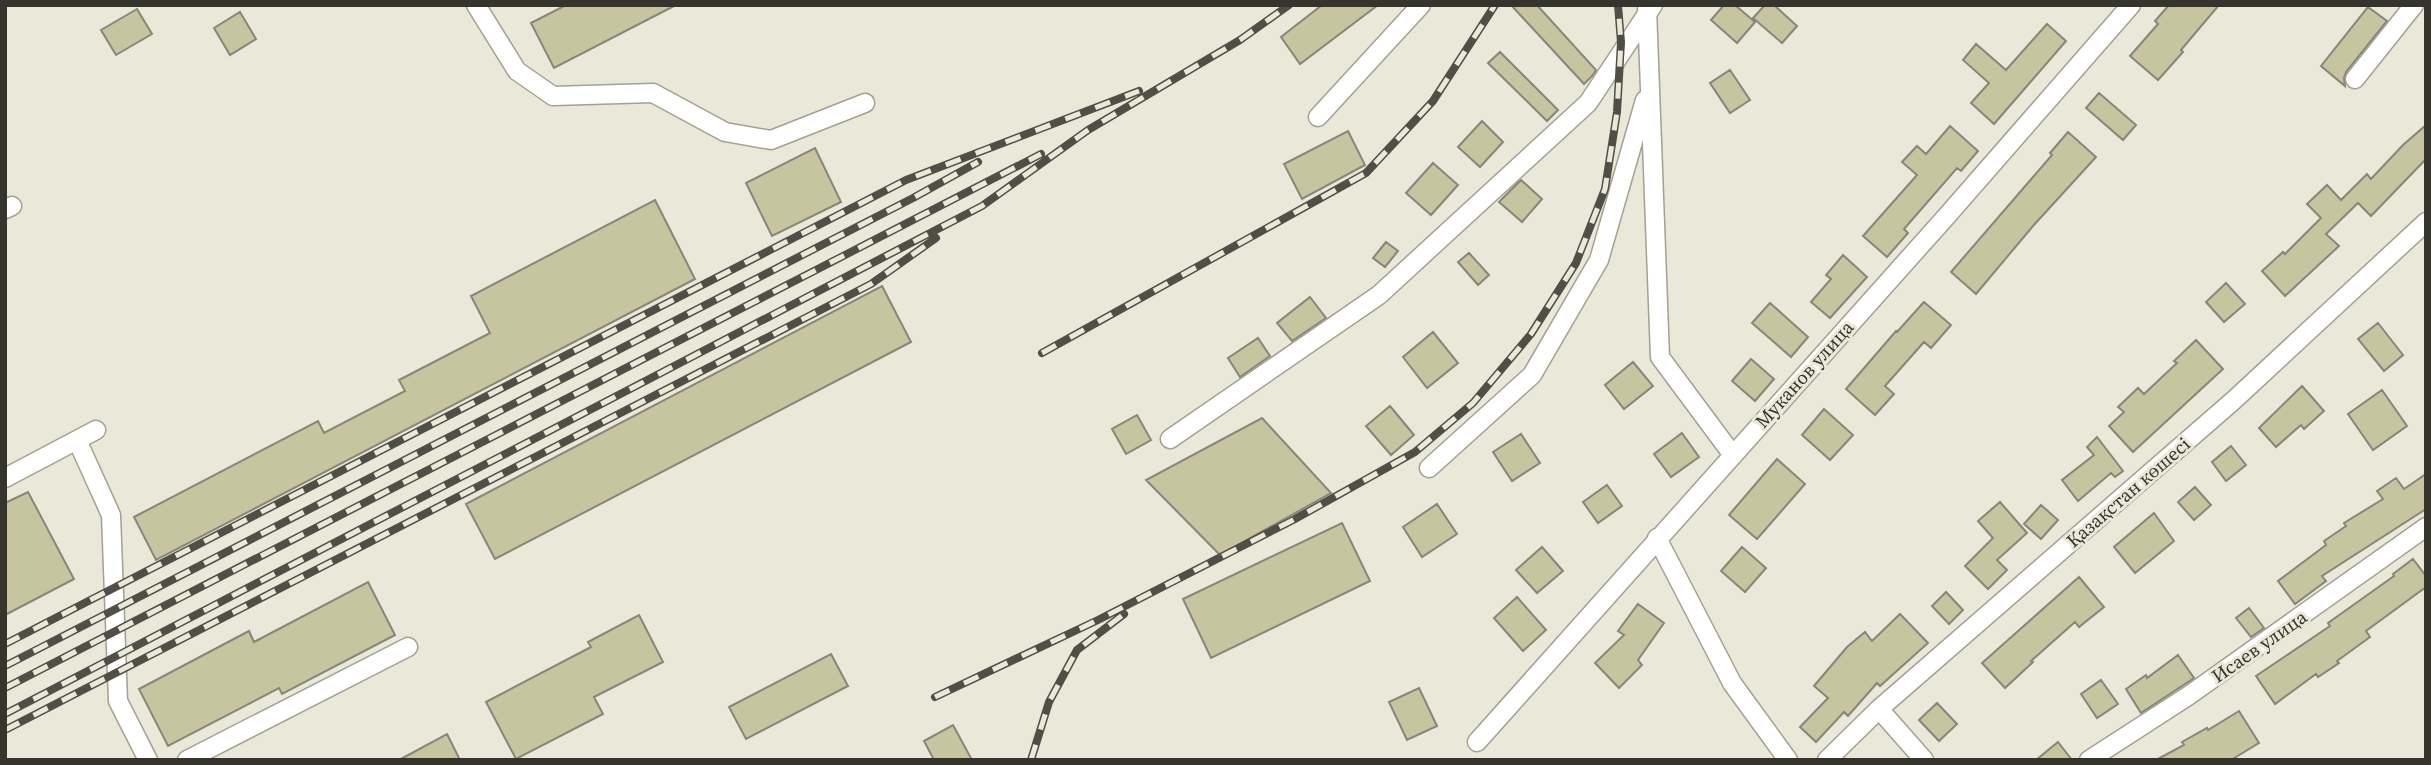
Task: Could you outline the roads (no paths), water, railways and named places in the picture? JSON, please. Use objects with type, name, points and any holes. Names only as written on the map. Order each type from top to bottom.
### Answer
[{"type":"street","points":[[476,5],[517,71],[553,96],[653,93],[725,132],[771,140],[865,103]]},
{"type":"street","points":[[1318,117],[1421,5]]},
{"type":"street","name":"Муканов улица","points":[[1477,742],[1945,218],[2131,5]]},
{"type":"street","points":[[2355,79],[2414,5]]},
{"type":"street","points":[[1649,7],[1660,357],[1732,454]]},
{"type":"street","points":[[1170,439],[1379,295],[1588,103],[1649,7]]},
{"type":"street","points":[[1429,468],[1532,375],[1599,260],[1650,83]]},
{"type":"street","name":"Қазақстан көшесі","points":[[1827,760],[1879,709],[2234,400],[2426,222]]},
{"type":"street","points":[[5,478],[96,430]]},
{"type":"street","points":[[77,440],[111,515],[118,701],[148,760]]},
{"type":"street","name":"Исаев улица","points":[[2089,760],[2188,696],[2426,527]]},
{"type":"street","points":[[1657,538],[1731,683],[1788,760]]},
{"type":"street","points":[[187,760],[408,647]]},
{"type":"street","points":[[1879,709],[1924,760]]},
{"type":"railway","points":[[5,714],[982,206],[1088,130],[1240,40],[1289,5]]},
{"type":"railway","points":[[1042,353],[1366,173],[1433,101],[1495,5]]},
{"type":"railway","points":[[935,697],[1098,620],[1295,519],[1415,452],[1473,403],[1531,334],[1576,263],[1605,189],[1617,112],[1621,42],[1618,5]]},
{"type":"railway","points":[[5,644],[906,180],[1139,91]]},
{"type":"railway","points":[[5,688],[1041,154]]},
{"type":"railway","points":[[5,666],[978,162]]},
{"type":"railway","points":[[5,730],[871,284],[936,238]]},
{"type":"railway","points":[[1031,760],[1049,702],[1077,650],[1124,614]]}]
